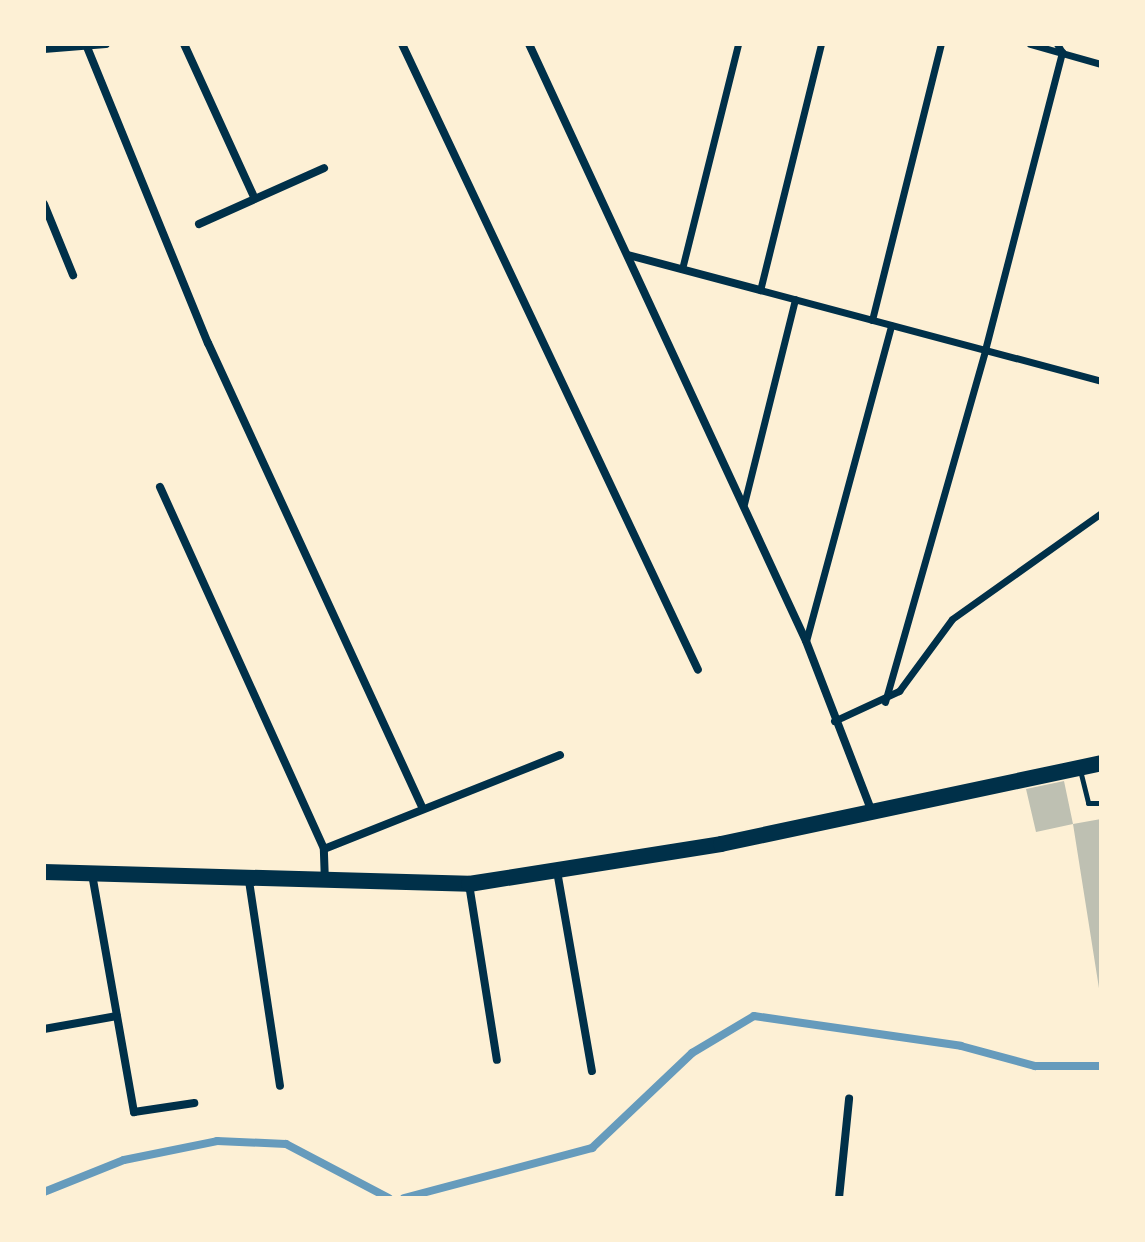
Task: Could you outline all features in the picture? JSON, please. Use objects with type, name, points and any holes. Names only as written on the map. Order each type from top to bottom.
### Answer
[{"type":"main road","points":[[44,872],[325,885],[469,884],[557,871],[872,812],[1101,763]]},
{"type":"street","points":[[44,49],[106,44]]},
{"type":"street","points":[[184,44],[255,199]]},
{"type":"street","points":[[402,44],[698,670]]},
{"type":"street","points":[[529,44],[806,641],[834,721],[872,812]]},
{"type":"street","points":[[682,269],[738,44]]},
{"type":"street","points":[[760,290],[821,44]]},
{"type":"street","points":[[872,320],[941,44]]},
{"type":"street","points":[[1030,44],[1101,64]]},
{"type":"street","points":[[885,702],[985,350],[1062,52],[1057,44]]},
{"type":"street","points":[[87,47],[208,343],[423,809]]},
{"type":"street","points":[[199,224],[324,168]]},
{"type":"street","points":[[44,204],[73,275]]},
{"type":"street","points":[[628,255],[1101,381]]},
{"type":"street","points":[[744,504],[795,299]]},
{"type":"street","points":[[806,641],[891,325]]},
{"type":"street","points":[[160,487],[324,849],[325,885]]},
{"type":"street","points":[[834,721],[885,702],[952,619],[1101,513]]},
{"type":"street","points":[[324,849],[560,755]]},
{"type":"street","points":[[557,871],[592,1071]]},
{"type":"street","points":[[92,874],[134,1112],[194,1103]]},
{"type":"street","points":[[249,881],[280,1086]]},
{"type":"street","points":[[469,884],[497,1060]]},
{"type":"street","points":[[44,1029],[117,1016]]},
{"type":"street","points":[[839,1198],[849,1099]]},
{"type":"lane","points":[[1080,768],[1088,803],[1101,803]]},
{"type":"building","points":[[1064,781],[1073,824],[1036,832],[1026,789]]},
{"type":"building","points":[[1101,819],[1101,1001],[1073,824]]},
{"type":"waterway","points":[[404,1198],[592,1148],[692,1053],[754,1016],[961,1046],[1035,1066],[1101,1066]]},
{"type":"waterway","points":[[44,1192],[124,1160],[217,1141],[286,1144],[389,1198]]}]
